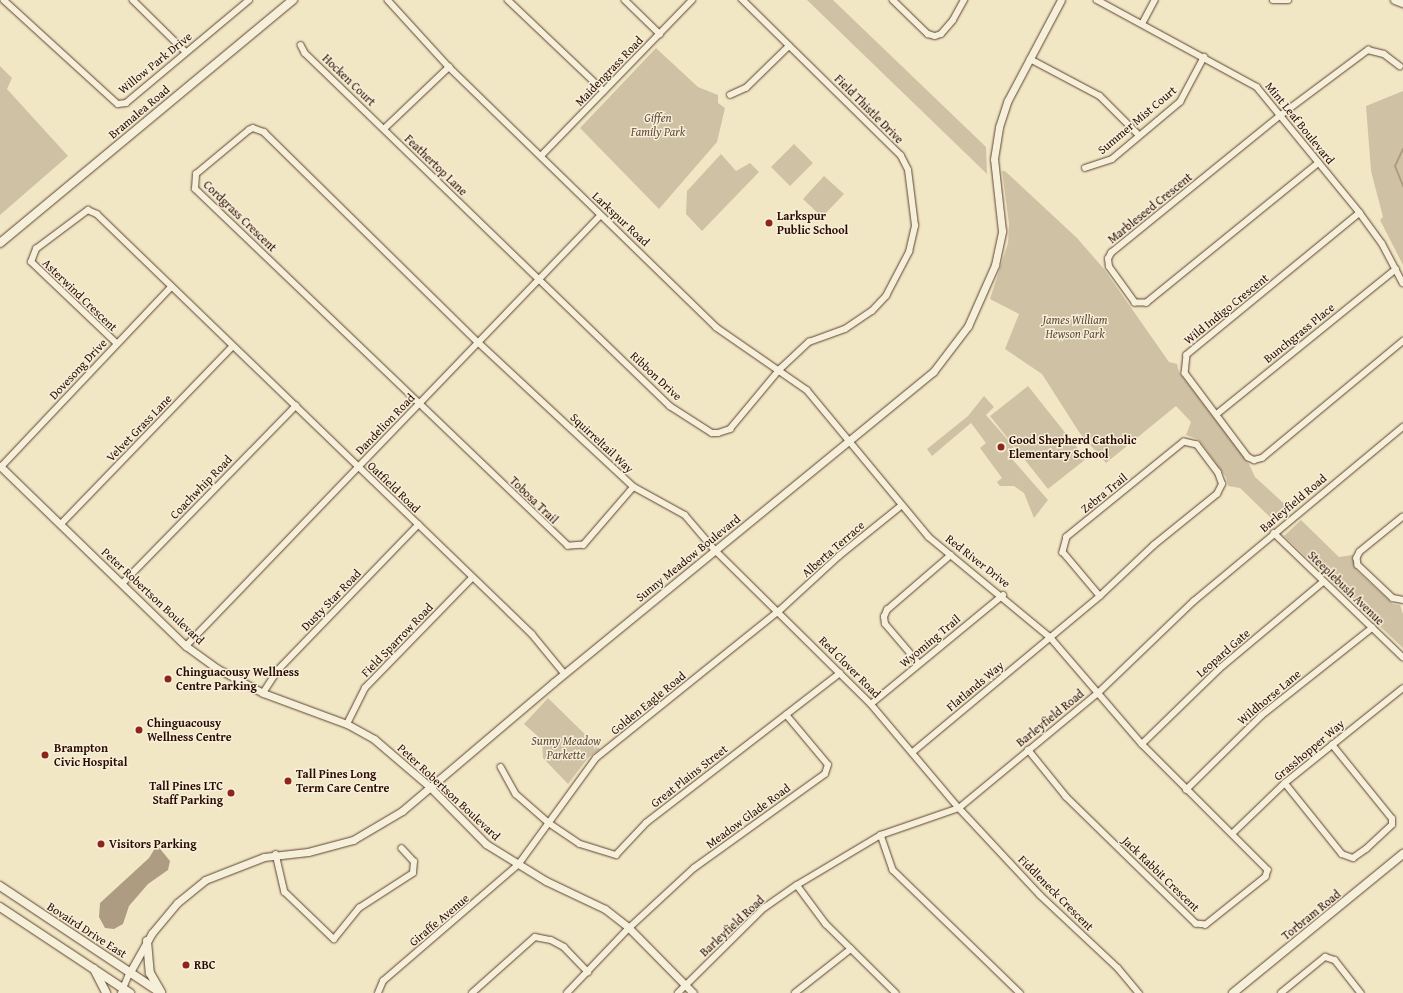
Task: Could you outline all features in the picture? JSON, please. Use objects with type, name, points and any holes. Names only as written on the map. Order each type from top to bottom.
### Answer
[{"type":"main road","name":"Bramalea Road","points":[[0,243],[293,0]]},
{"type":"main road","points":[[1395,0],[1403,3]]},
{"type":"main road","name":"Torbram Road","points":[[1233,993],[1403,854]]},
{"type":"main road","name":"Bovaird Drive East","points":[[0,886],[161,993]]},
{"type":"main road","points":[[0,907],[122,990],[130,993]]},
{"type":"main road","points":[[147,940],[150,973],[161,993]]},
{"type":"main road","points":[[93,969],[106,993]]},
{"type":"street","name":"Willow Park Drive","points":[[4,0],[118,104],[126,103],[249,0]]},
{"type":"street","points":[[133,0],[186,52]]},
{"type":"street","name":"Larkspur Road","points":[[388,0],[450,67],[600,216],[716,327],[780,369],[807,390],[850,441]]},
{"type":"street","points":[[508,0],[604,91]]},
{"type":"street","points":[[625,0],[660,34]]},
{"type":"street","name":"Maidengrass Road","points":[[541,156],[692,0]]},
{"type":"street","name":"Field Thistle Drive","points":[[742,0],[901,156],[908,170],[915,226],[897,280],[881,301],[845,329],[809,342],[780,369]]},
{"type":"street","points":[[893,0],[928,34],[935,36],[941,34],[953,20],[964,0]]},
{"type":"street","name":"Sunny Meadow Boulevard","points":[[130,972],[147,940],[177,903],[205,880],[219,872],[276,854],[308,852],[353,840],[402,811],[564,673],[933,372],[961,338],[975,314],[995,265],[1001,239],[1001,214],[994,159],[999,127],[1008,100],[1061,0]]},
{"type":"street","name":"Mint Leaf Boulevard","points":[[1097,0],[1257,87],[1360,213],[1396,269],[1403,283]]},
{"type":"street","points":[[1142,24],[1155,0]]},
{"type":"street","points":[[1273,0],[1288,0]]},
{"type":"street","name":"Hocken Court","points":[[301,45],[305,53],[384,129]]},
{"type":"street","points":[[730,95],[746,88],[789,46]]},
{"type":"street","points":[[1281,115],[1368,50],[1384,54],[1400,66]]},
{"type":"street","name":"Summer Mist Court","points":[[1085,168],[1112,159],[1180,102],[1204,57]]},
{"type":"street","points":[[1030,59],[1105,99],[1139,135]]},
{"type":"street","points":[[384,129],[450,67]]},
{"type":"street","name":"Marbleseed Crescent","points":[[1281,115],[1111,253],[1108,259],[1109,267],[1135,303],[1147,303],[1319,163]]},
{"type":"street","name":"Cordgrass Crescent","points":[[420,404],[195,189],[196,174],[249,130],[259,129],[479,343]]},
{"type":"street","name":"Feathertop Lane","points":[[384,129],[538,278]]},
{"type":"street","name":"Asterwind Crescent","points":[[116,343],[33,265],[34,251],[83,212],[93,211],[172,287]]},
{"type":"street","name":"Wild Indigo Crescent","points":[[1360,213],[1187,355],[1185,373],[1248,457],[1254,460],[1262,458],[1403,341]]},
{"type":"street","name":"Dandelion Road","points":[[186,646],[479,343],[538,278],[600,216]]},
{"type":"street","name":"Bunchgrass Place","points":[[1217,414],[1396,269]]},
{"type":"street","name":"Ribbon Drive","points":[[538,278],[670,406],[712,433],[730,429],[780,369]]},
{"type":"street","name":"Dovesong Drive","points":[[0,466],[116,343],[172,287]]},
{"type":"street","name":"Oatfield Road","points":[[172,287],[232,347],[296,406],[358,468],[532,634],[564,673]]},
{"type":"street","name":"Squirreltail Way","points":[[479,343],[634,487],[685,515],[715,550]]},
{"type":"street","name":"Velvet Grass Lane","points":[[62,523],[232,347]]},
{"type":"street","name":"Tobosa Trail","points":[[420,404],[568,546],[584,545],[634,487]]},
{"type":"street","name":"Coachwhip Road","points":[[122,584],[296,406]]},
{"type":"street","name":"Barleyfield Road","points":[[678,993],[764,908],[797,885],[881,835],[959,808],[1097,694],[1194,601],[1403,427]]},
{"type":"street","name":"Red River Drive","points":[[850,441],[929,537],[1003,595],[1050,637],[1097,694]]},
{"type":"street","name":"Zebra Trail","points":[[1050,637],[1100,596],[1154,545],[1217,494],[1222,484],[1218,473],[1197,445],[1184,442],[1067,537],[1063,552],[1100,596]]},
{"type":"street","name":"Peter Robertson Boulevard","points":[[0,466],[62,523],[186,646],[218,669],[263,693],[347,724],[374,739],[430,787],[486,844],[518,865],[605,909],[629,928],[693,993]]},
{"type":"street","name":"Alberta Terrace","points":[[780,611],[839,556],[902,506]]},
{"type":"street","points":[[1403,517],[1360,552],[1357,558],[1358,565],[1393,598],[1403,600]]},
{"type":"street","name":"Dusty Star Road","points":[[263,693],[278,670],[418,525]]},
{"type":"street","name":"Steeplebush Avenue","points":[[1274,533],[1323,582],[1403,657]]},
{"type":"street","name":"Red Clover Road","points":[[715,550],[780,611],[871,704],[914,751],[959,808]]},
{"type":"street","points":[[919,664],[885,624],[884,617],[887,610],[951,555]]},
{"type":"street","name":"Field Sparrow Road","points":[[347,724],[365,688],[472,578]]},
{"type":"street","name":"Leopard Gate","points":[[1142,744],[1219,669],[1323,582]]},
{"type":"street","name":"Wyoming Trail","points":[[871,704],[1003,595]]},
{"type":"street","name":"Golden Eagle Road","points":[[518,865],[596,758],[780,611]]},
{"type":"street","name":"Wildhorse Lane","points":[[1186,790],[1261,716],[1372,628]]},
{"type":"street","name":"Flatlands Way","points":[[914,751],[1050,637]]},
{"type":"street","name":"Great Plains Street","points":[[549,823],[580,844],[616,855],[646,823],[840,673]]},
{"type":"street","name":"Grasshopper Way","points":[[1232,834],[1285,784],[1403,688]]},
{"type":"street","name":"Jack Rabbit Crescent","points":[[1028,750],[1066,797],[1196,924],[1206,924],[1266,877],[1268,870],[1186,790],[1097,694]]},
{"type":"street","name":"Meadow Glade Road","points":[[629,928],[694,868],[826,774],[828,765],[786,715]]},
{"type":"street","points":[[1285,784],[1342,854],[1353,858],[1366,849],[1392,825],[1392,819],[1332,745]]},
{"type":"street","points":[[501,767],[516,794],[549,823]]},
{"type":"street","name":"Fiddleneck Crescent","points":[[959,808],[1040,895],[1118,968],[1139,993]]},
{"type":"street","points":[[881,835],[893,870],[1020,993]]},
{"type":"street","points":[[276,854],[285,892],[334,939],[359,908],[413,873],[414,862],[402,849]]},
{"type":"street","name":"Giraffe Avenue","points":[[378,993],[383,981],[518,865]]},
{"type":"street","points":[[797,885],[826,924],[896,993]]},
{"type":"street","points":[[567,993],[629,928]]},
{"type":"street","points":[[472,993],[535,937],[551,940],[564,947],[588,972]]},
{"type":"street","points":[[795,993],[851,949]]},
{"type":"street","points":[[1280,993],[1325,957],[1335,960],[1362,993]]},
{"type":"street","points":[[122,990],[130,972]]},
{"type":"green space","points":[[807,0],[833,0],[986,147],[987,174]]},
{"type":"green space","name":"Giffen Family Park","points":[[656,48],[698,87],[718,95],[718,103],[725,108],[717,142],[659,209],[580,128]]},
{"type":"green space","points":[[0,66],[12,78],[7,89],[68,156],[0,215]]},
{"type":"green space","points":[[1403,91],[1403,265],[1380,220],[1383,217],[1371,171],[1366,106]]},
{"type":"green space","points":[[794,144],[813,163],[790,186],[771,167]]},
{"type":"green space","points":[[721,154],[736,171],[750,163],[759,172],[702,231],[686,214],[687,191]]},
{"type":"green space","name":"James William Hewson Park","points":[[1002,171],[1005,171],[1077,238],[1104,269],[1169,362],[1177,364],[1179,372],[1249,464],[1255,477],[1291,510],[1276,523],[1240,488],[1228,486],[1226,477],[1199,440],[1186,435],[1191,422],[1176,406],[1106,463],[1079,432],[1042,374],[1005,349],[1019,314],[990,299],[1008,243],[1009,224]]},
{"type":"green space","points":[[824,176],[844,194],[822,217],[803,199]]},
{"type":"green space","points":[[1028,386],[1086,459],[1048,489],[990,416]]},
{"type":"green space","points":[[984,396],[994,407],[986,415],[1014,447],[1009,451],[1012,459],[1048,500],[1034,518],[1024,493],[1014,486],[1000,486],[997,482],[1002,478],[980,448],[986,443],[971,423],[932,456],[927,449],[968,416]]},
{"type":"green space","points":[[1301,520],[1339,557],[1353,555],[1356,570],[1393,604],[1400,605],[1403,614],[1403,648],[1284,536]]},
{"type":"green space","name":"Sunny Meadow Parkette","points":[[548,698],[600,749],[588,758],[568,784],[543,758],[542,740],[524,724]]},
{"type":"shaded area","points":[[157,845],[170,861],[168,870],[148,884],[129,906],[123,924],[114,929],[105,928],[99,917],[100,903],[149,858]]},
{"type":"waterway","points":[[1403,149],[1395,166],[1403,186]]},
{"type":"place","name":"Larkspur Public School","points":[[769,223]]},
{"type":"place","name":"Good Shepherd Catholic Elementary School","points":[[1001,447]]},
{"type":"place","name":"Chinguacousy Wellness Centre Parking","points":[[168,679]]},
{"type":"place","name":"Chinguacousy Wellness Centre","points":[[139,730]]},
{"type":"place","name":"Brampton Civic Hospital","points":[[45,755]]},
{"type":"place","name":"Tall Pines Long Term Care Centre","points":[[288,781]]},
{"type":"place","name":"Tall Pines LTC Staff Parking","points":[[231,793]]},
{"type":"place","name":"Visitors Parking","points":[[101,844]]},
{"type":"place","name":"RBC","points":[[186,965]]}]
